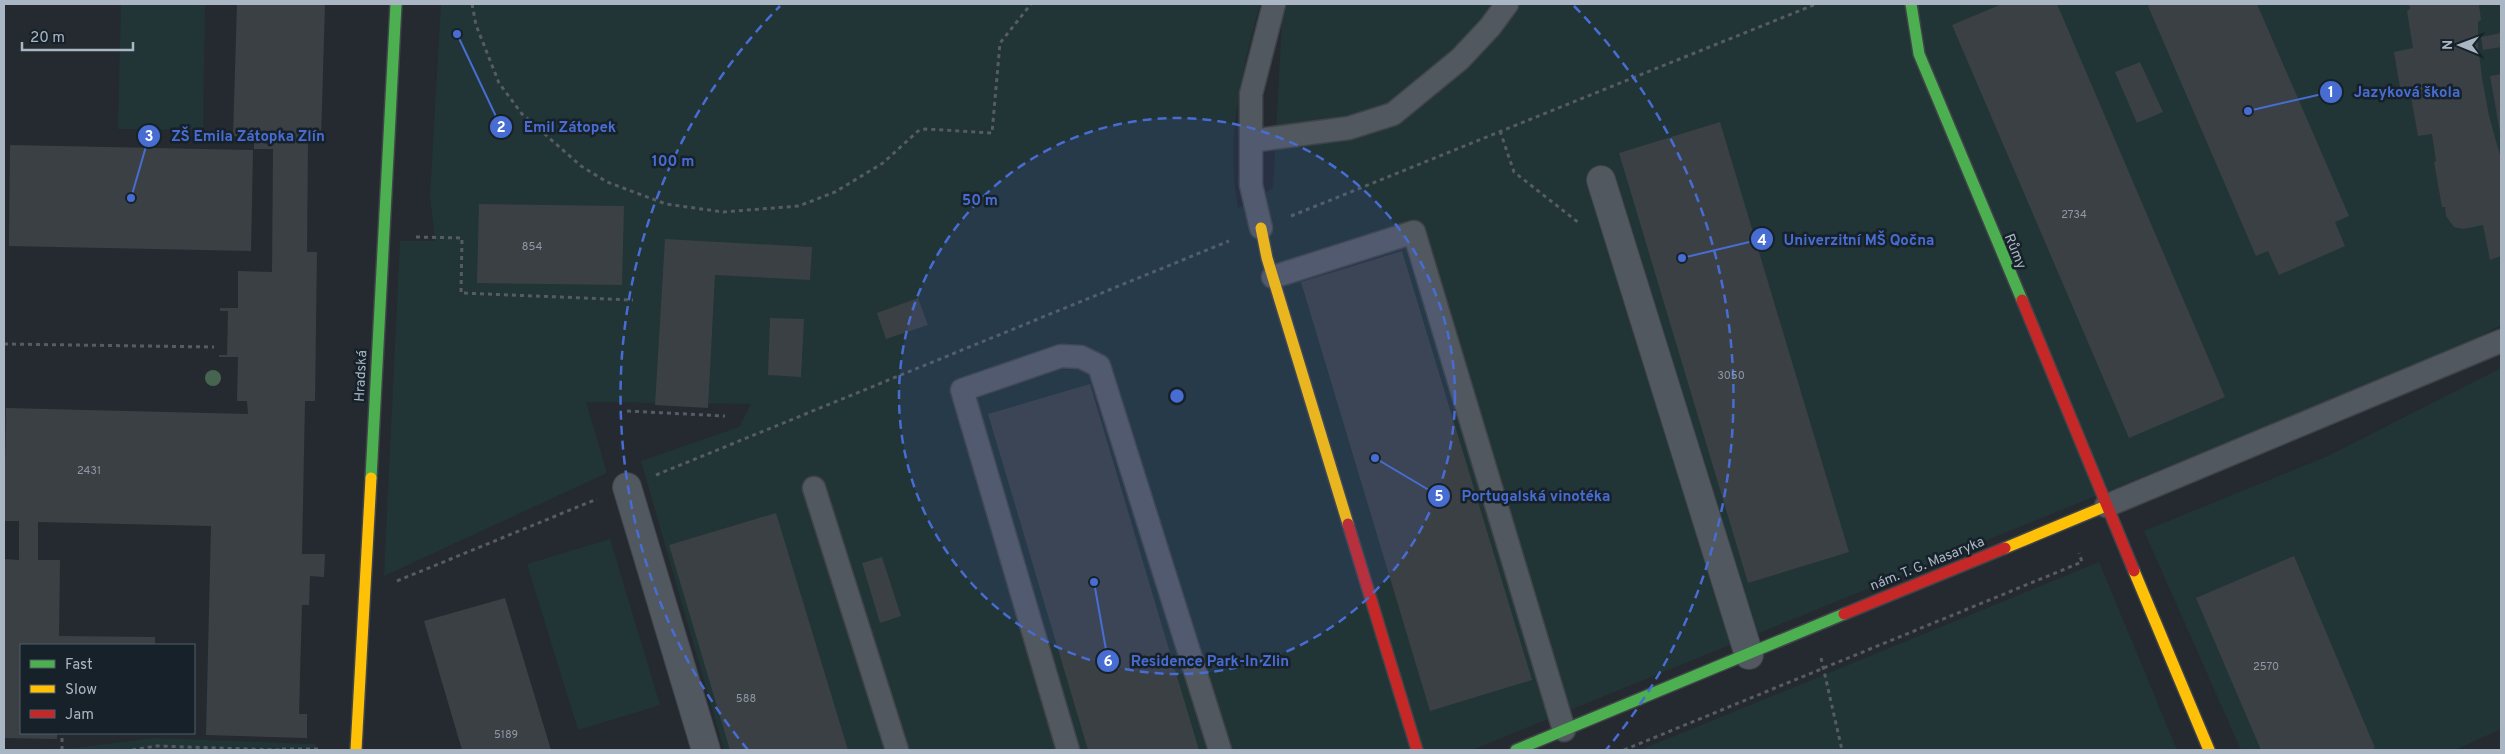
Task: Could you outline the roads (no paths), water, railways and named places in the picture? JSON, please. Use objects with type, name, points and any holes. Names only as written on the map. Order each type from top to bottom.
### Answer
[{"type":"street","name":"Hradská","points":[[356,750],[396,4]]},
{"type":"street","name":"Růmy","points":[[1909,8],[1919,54],[2106,506]]},
{"type":"street","points":[[1601,180],[1749,655]]},
{"type":"street","points":[[1261,228],[1273,277],[1417,750]]},
{"type":"street","points":[[627,487],[706,750]]},
{"type":"street","name":"nám. T. G. Masaryka","points":[[1516,750],[2106,506]]},
{"type":"street","points":[[2106,506],[2209,750]]},
{"type":"lane","points":[[1261,228],[1251,185],[1251,94],[1274,4]]},
{"type":"lane","points":[[1251,141],[1349,128],[1393,114],[1460,59],[1490,27],[1507,4]]},
{"type":"lane","points":[[1273,277],[1414,232],[1564,730]]},
{"type":"lane","points":[[2106,506],[2501,341]]},
{"type":"lane","points":[[1068,750],[962,390],[1061,356],[1081,357],[1099,366],[1220,750]]},
{"type":"lane","points":[[814,488],[897,750]]},
{"type":"place","name":"Emil Zátopek","points":[[457,34]]},
{"type":"place","name":"Jazyková škola","points":[[2248,111]]},
{"type":"place","name":"ZŠ Emila Zátopka Zlín","points":[[131,198]]},
{"type":"place","name":"Univerzitní MŠ Qočna","points":[[1682,258]]},
{"type":"place","name":"Portugalská vinotéka","points":[[1375,458]]},
{"type":"place","name":"Residence Park-In Zlin","points":[[1094,582]]}]
